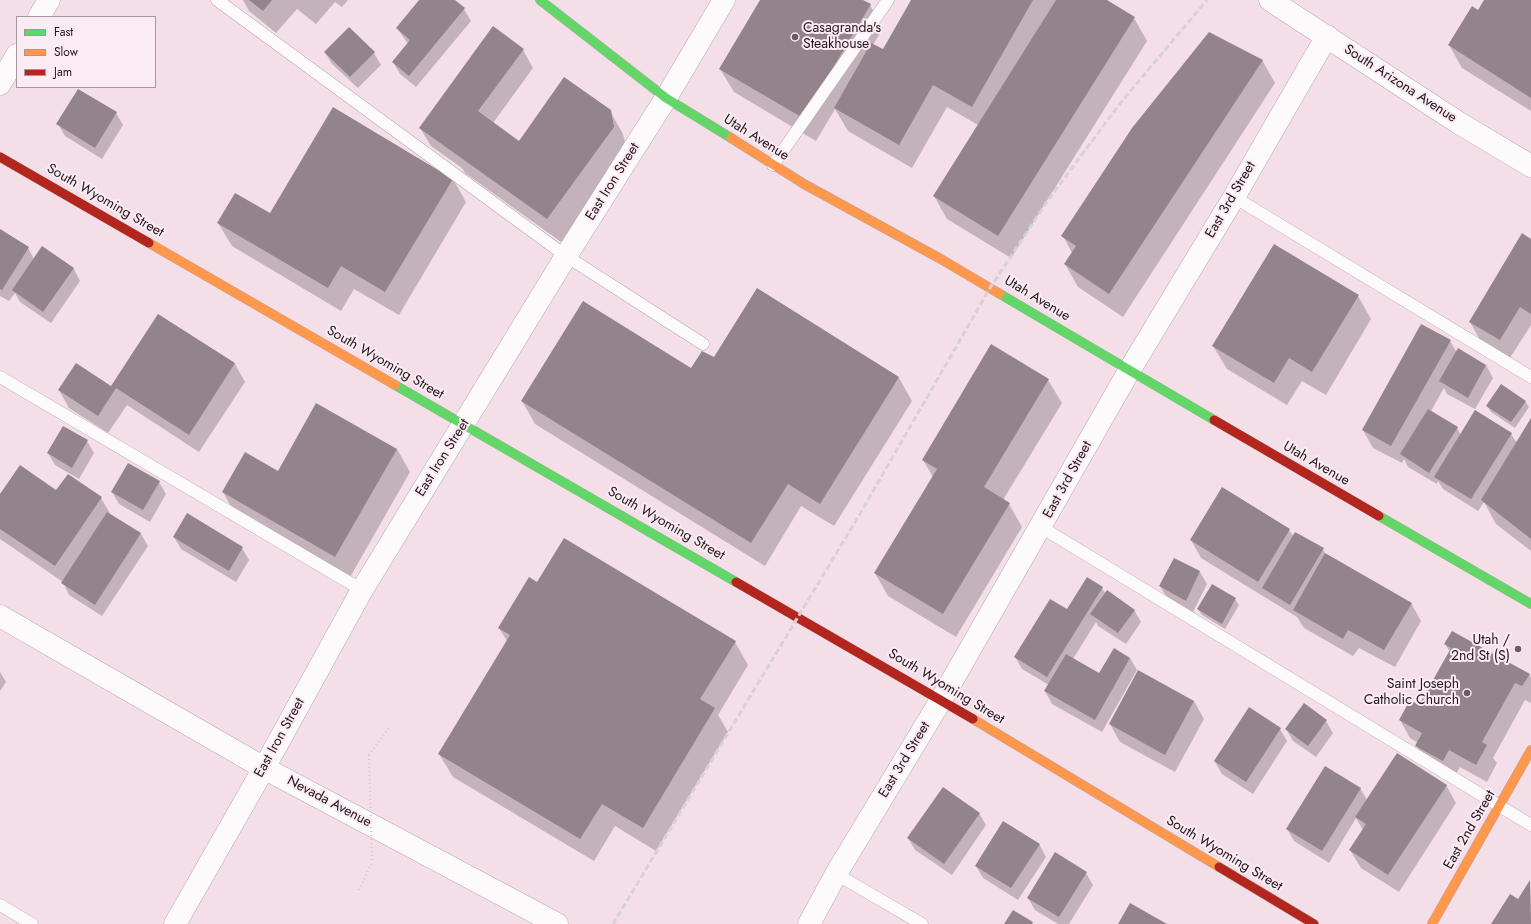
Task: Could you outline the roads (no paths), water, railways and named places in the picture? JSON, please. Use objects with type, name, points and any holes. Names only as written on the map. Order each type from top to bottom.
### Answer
[{"type":"street","points":[[40,16],[49,0]]},
{"type":"street","name":"Utah Avenue","points":[[540,0],[666,98],[804,184],[939,258],[1129,371],[1531,604]]},
{"type":"street","name":"East Iron Street","points":[[175,924],[264,768],[362,590],[566,256],[666,98],[724,0]]},
{"type":"street","name":"South Arizona Avenue","points":[[1270,0],[1459,123],[1531,166]]},
{"type":"street","name":"East 3rd Street","points":[[808,924],[836,874],[941,700],[1042,527],[1129,371],[1234,197],[1326,36]]},
{"type":"street","points":[[0,84],[16,57]]},
{"type":"street","name":"South Wyoming Street","points":[[0,157],[941,700],[1314,924]]},
{"type":"street","name":"Nevada Avenue","points":[[0,616],[264,768],[557,924]]},
{"type":"street","name":"East 2nd Street","points":[[1432,924],[1531,750]]},
{"type":"lane","points":[[216,0],[566,256],[703,344]]},
{"type":"lane","points":[[773,165],[884,1]]},
{"type":"lane","points":[[1234,197],[1531,377]]},
{"type":"lane","points":[[0,377],[362,590]]},
{"type":"lane","points":[[1042,527],[1499,808],[1531,825]]},
{"type":"lane","points":[[836,874],[922,924]]},
{"type":"lane","points":[[0,905],[32,924]]},
{"type":"railway","points":[[613,924],[857,519],[990,288],[1048,200],[1122,101],[1207,0]]},
{"type":"place","name":"Casagranda's Steakhouse","points":[[795,37]]},
{"type":"place","name":"Utah / 2nd St (S)","points":[[1518,649]]},
{"type":"place","name":"Saint Joseph Catholic Church","points":[[1467,693]]}]
